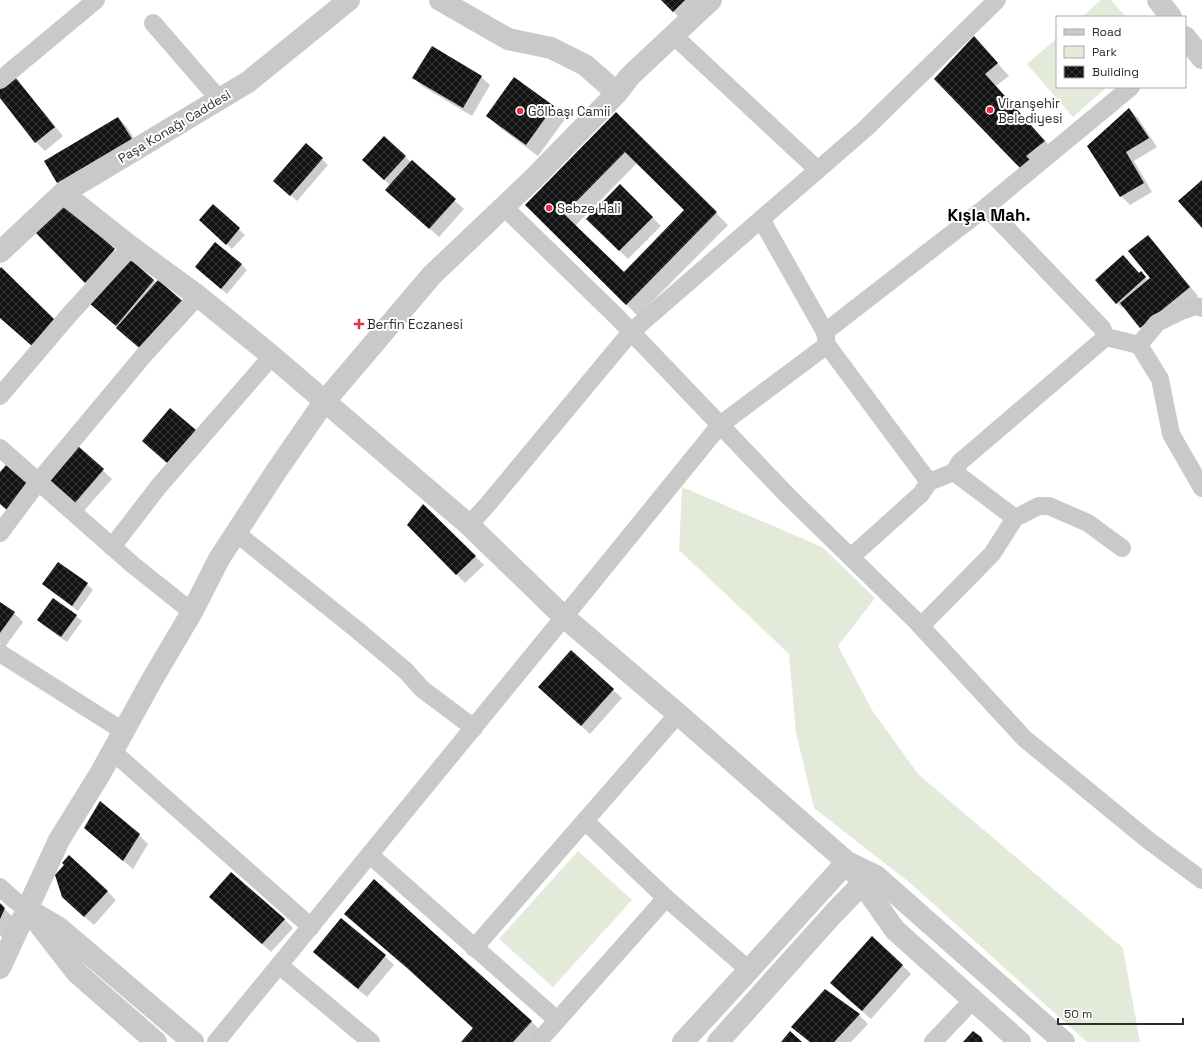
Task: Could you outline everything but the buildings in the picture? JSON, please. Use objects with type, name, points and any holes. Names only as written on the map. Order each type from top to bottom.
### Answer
[{"type":"street","points":[[0,80],[96,0]]},
{"type":"street","name":"Paşa Konağı Caddesi","points":[[0,252],[63,193],[248,82],[349,0]]},
{"type":"street","points":[[440,0],[508,39],[551,48],[585,65],[617,93]]},
{"type":"street","points":[[0,968],[59,840],[100,774],[153,678],[192,612],[219,559],[275,473],[324,402],[432,275],[534,179],[617,93],[630,76],[711,0]]},
{"type":"street","points":[[469,525],[631,332],[865,129],[997,0]]},
{"type":"street","points":[[1158,0],[1170,16]]},
{"type":"street","points":[[153,22],[219,99]]},
{"type":"street","points":[[673,35],[818,170]]},
{"type":"street","points":[[1186,40],[1202,58]]},
{"type":"street","points":[[216,1042],[720,425],[1130,88]]},
{"type":"street","points":[[63,193],[131,247],[198,296],[272,356],[469,525],[564,617],[678,714],[847,862],[1064,1042]]},
{"type":"street","points":[[504,207],[631,332],[788,496],[921,626],[1025,739],[1148,840],[1202,880]]},
{"type":"street","points":[[986,207],[1102,328],[1106,337]]},
{"type":"street","points":[[761,219],[826,338],[929,482]]},
{"type":"street","points":[[0,396],[131,247]]},
{"type":"street","points":[[0,533],[38,482],[144,355],[198,296]]},
{"type":"street","points":[[1139,345],[1157,324],[1181,311],[1196,306],[1202,308]]},
{"type":"street","points":[[1106,337],[1139,345],[1160,379],[1171,434],[1202,488]]},
{"type":"street","points":[[851,557],[921,494],[929,482],[954,472],[960,462],[1106,337]]},
{"type":"street","points":[[112,546],[159,486],[272,356]]},
{"type":"street","points":[[0,448],[133,565],[192,612]]},
{"type":"street","points":[[954,472],[1015,518]]},
{"type":"street","points":[[921,626],[992,554],[1015,518],[1039,506],[1049,506],[1088,523],[1122,548]]},
{"type":"street","points":[[236,533],[356,629],[406,671],[422,689],[474,728]]},
{"type":"street","points":[[0,653],[123,731]]},
{"type":"street","points":[[474,948],[678,714]]},
{"type":"street","points":[[112,751],[310,927]]},
{"type":"street","points":[[585,821],[666,898],[749,970]]},
{"type":"street","points":[[370,854],[474,948],[557,1020]]},
{"type":"street","points":[[683,1042],[847,862]]},
{"type":"street","points":[[869,880],[895,930],[1020,1042]]},
{"type":"street","points":[[718,1042],[834,913],[869,880]]},
{"type":"street","points":[[0,887],[27,909],[59,928],[193,1042]]},
{"type":"street","points":[[538,1042],[666,898]]},
{"type":"street","points":[[27,909],[77,973],[156,1042]]},
{"type":"street","points":[[279,965],[371,1042]]},
{"type":"street","points":[[933,1042],[973,1000]]},
{"type":"green space","points":[[1101,0],[1111,0],[1125,16],[1083,16]]},
{"type":"green space","points":[[1056,39],[1056,88],[1106,88],[1073,117],[1027,64]]},
{"type":"green space","points":[[682,487],[822,547],[875,598],[838,646],[872,710],[918,774],[1123,948],[1140,1042],[1087,1042],[910,883],[814,808],[796,733],[789,654],[679,550]]},
{"type":"green space","points":[[578,851],[632,900],[553,987],[499,939]]},
{"type":"place","name":"Viranşehir Belediyesi","points":[[990,110]]},
{"type":"place","name":"Gölbaşı Camii","points":[[520,111]]},
{"type":"place","name":"Sebze Hali","points":[[549,208]]},
{"type":"place","name":"Berfin Eczanesi","points":[[359,324]]},
{"type":"district","name":"Kışla Mah.","points":[[989,215]]}]
